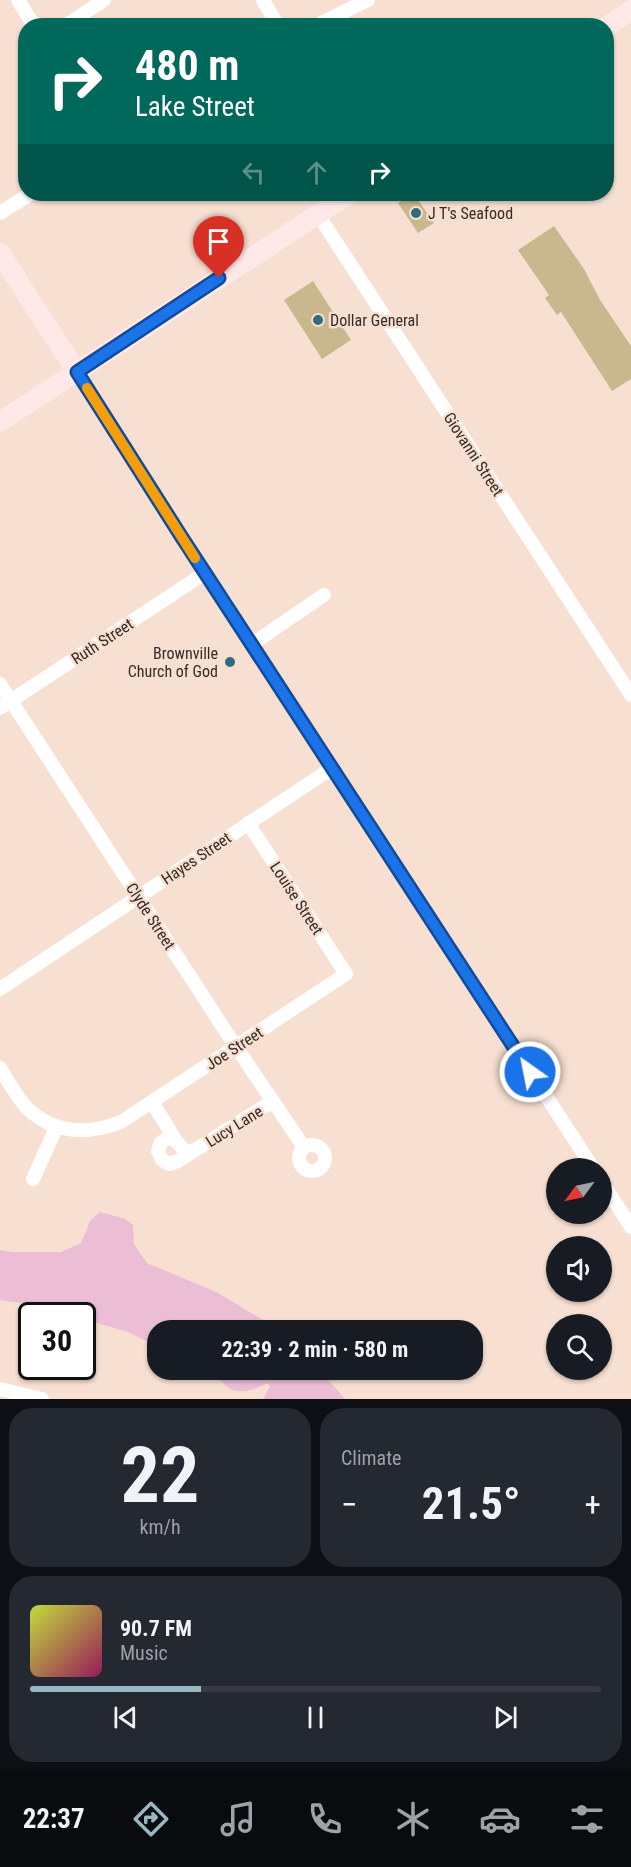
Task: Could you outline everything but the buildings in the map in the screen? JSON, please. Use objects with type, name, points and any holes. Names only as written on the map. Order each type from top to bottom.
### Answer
[{"type":"street","points":[[18,0],[29,18]]},
{"type":"street","points":[[77,18],[104,0]]},
{"type":"street","points":[[263,0],[273,18]]},
{"type":"street","points":[[331,18],[368,0]]},
{"type":"street","points":[[614,22],[631,10]]},
{"type":"street","points":[[0,213],[19,201]]},
{"type":"street","points":[[0,422],[337,201]]},
{"type":"street","name":"Giovanni Street","points":[[317,213],[631,695]]},
{"type":"street","points":[[0,253],[205,573],[586,1158]]},
{"type":"street","name":"Ruth Street","points":[[6,704],[205,573]]},
{"type":"street","points":[[252,644],[324,595]]},
{"type":"street","name":"Clyde Street","points":[[0,684],[6,704],[138,896],[304,1147]]},
{"type":"street","name":"Hayes Street","points":[[0,989],[332,768]]},
{"type":"street","name":"Louise Street","points":[[248,823],[346,974]]},
{"type":"street","name":"Joe Street","points":[[57,1126],[69,1130],[93,1131],[122,1122],[346,974]]},
{"type":"street","points":[[0,1068],[26,1106],[35,1115],[57,1126],[33,1179]]},
{"type":"street","name":"Lucy Lane","points":[[172,1134],[160,1144],[158,1151],[162,1160],[169,1164],[178,1161],[273,1101]]},
{"type":"street","name":"Lucy Lane","points":[[152,1102],[186,1152],[195,1150]]},
{"type":"street","points":[[612,1198],[631,1227]]},
{"type":"street","points":[[0,1389],[42,1399]]},
{"type":"shaded area","points":[[100,1212],[125,1219],[133,1225],[134,1244],[147,1263],[216,1292],[263,1320],[147,1320],[147,1341],[128,1332],[96,1323],[96,1302],[18,1303],[0,1300],[0,1250],[61,1252],[81,1243],[90,1221]]},
{"type":"shaded area","points":[[219,1380],[329,1380],[345,1399],[263,1399],[270,1386],[268,1383],[244,1391],[227,1387]]},
{"type":"slow traffic","points":[[87,388],[195,558]]},
{"type":"place","name":"J T's Seafood","points":[[416,213]]},
{"type":"place","name":"Dollar General","points":[[318,320]]},
{"type":"place","name":"Brownville Church of God","points":[[230,662]]},
{"type":"route","points":[[219,278],[77,372],[530,1072]]}]
